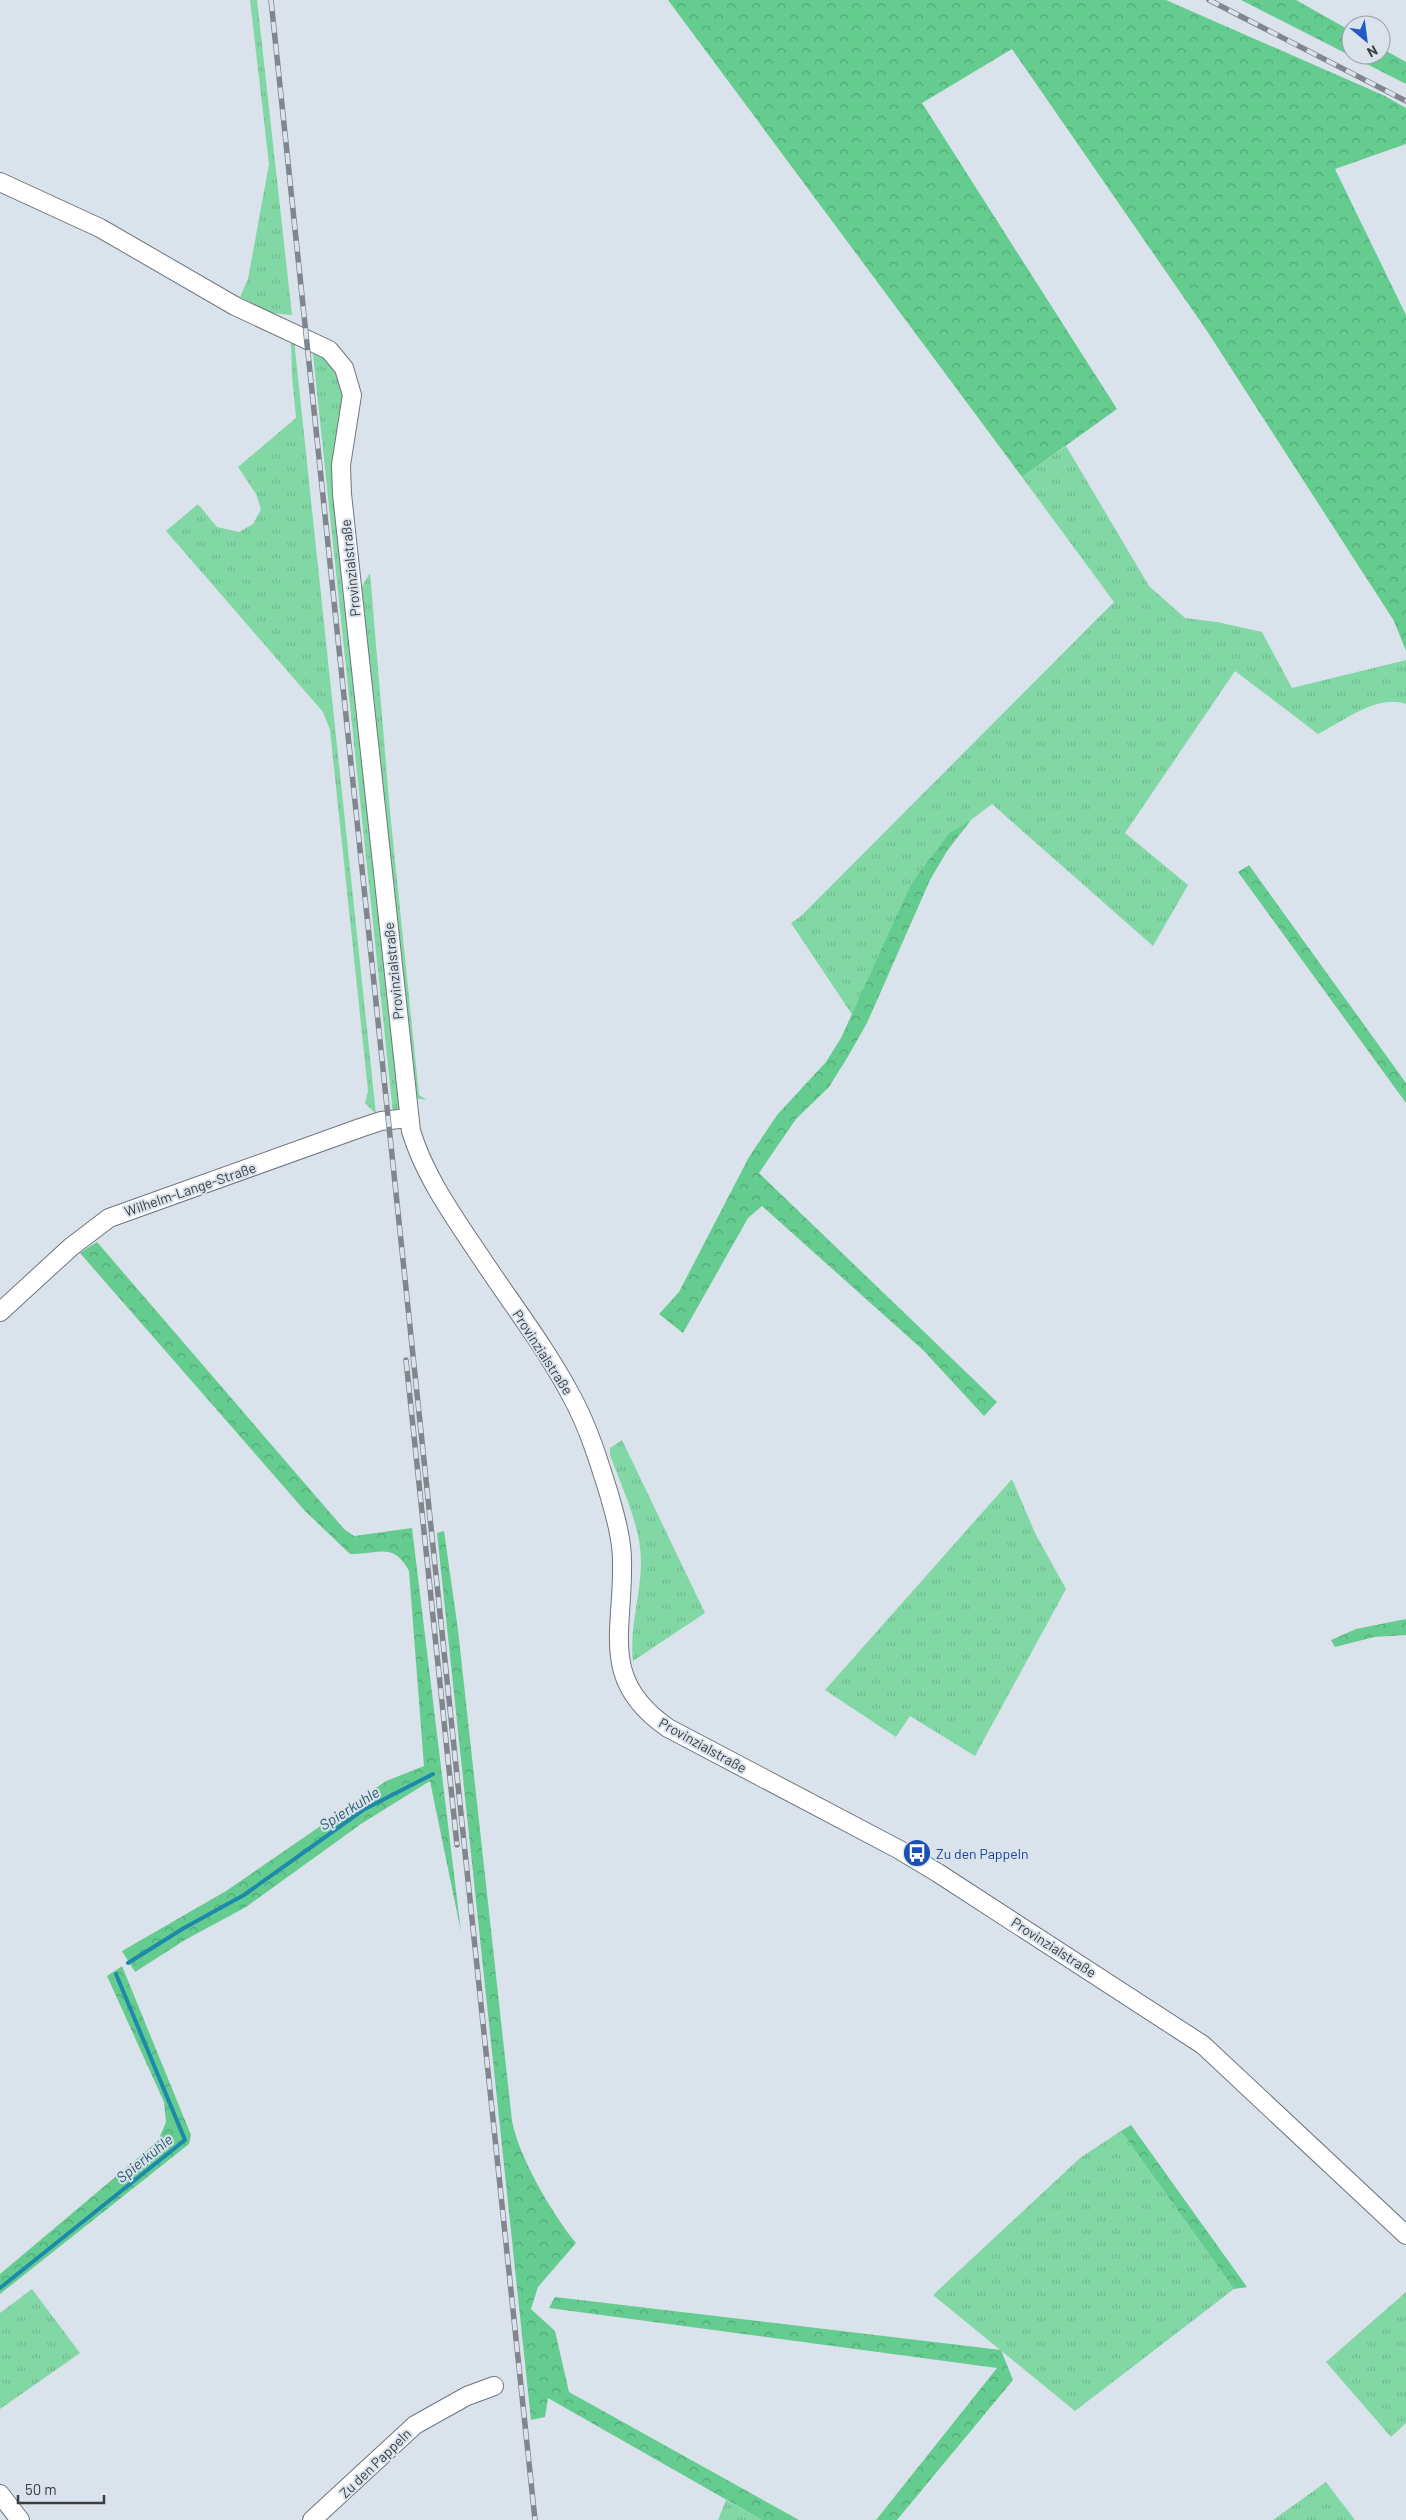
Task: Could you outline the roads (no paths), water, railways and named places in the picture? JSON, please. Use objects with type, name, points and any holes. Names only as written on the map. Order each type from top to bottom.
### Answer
[{"type":"street","name":"Provinzialstraße","points":[[0,182],[100,228],[235,306],[299,337],[325,347],[336,356],[347,374],[352,395],[341,465],[342,494],[408,1118],[416,1148],[431,1179],[563,1381],[584,1423],[610,1496],[620,1542],[622,1571],[617,1631],[618,1653],[624,1674],[645,1710],[668,1728],[898,1849],[1203,2045],[1406,2234]]},
{"type":"street","name":"Wilhelm-Lange-Straße","points":[[0,1312],[71,1247],[109,1218],[360,1128],[408,1118]]},
{"type":"street","name":"Zu den Pappeln","points":[[312,2520],[415,2425],[468,2396],[494,2386]]},
{"type":"street","points":[[0,2494],[20,2520]]},
{"type":"waterway","name":"Spierkuhle","points":[[128,1963],[184,1928],[244,1895],[363,1810],[433,1774]]},
{"type":"waterway","name":"Spierkuhle","points":[[0,2288],[185,2140],[116,1974]]},
{"type":"railway","points":[[271,0],[535,2520]]},
{"type":"railway","points":[[1209,0],[1406,101]]},
{"type":"railway","points":[[406,1360],[457,1845]]},
{"type":"place","name":"Zu den Pappeln","points":[[917,1853]]}]
